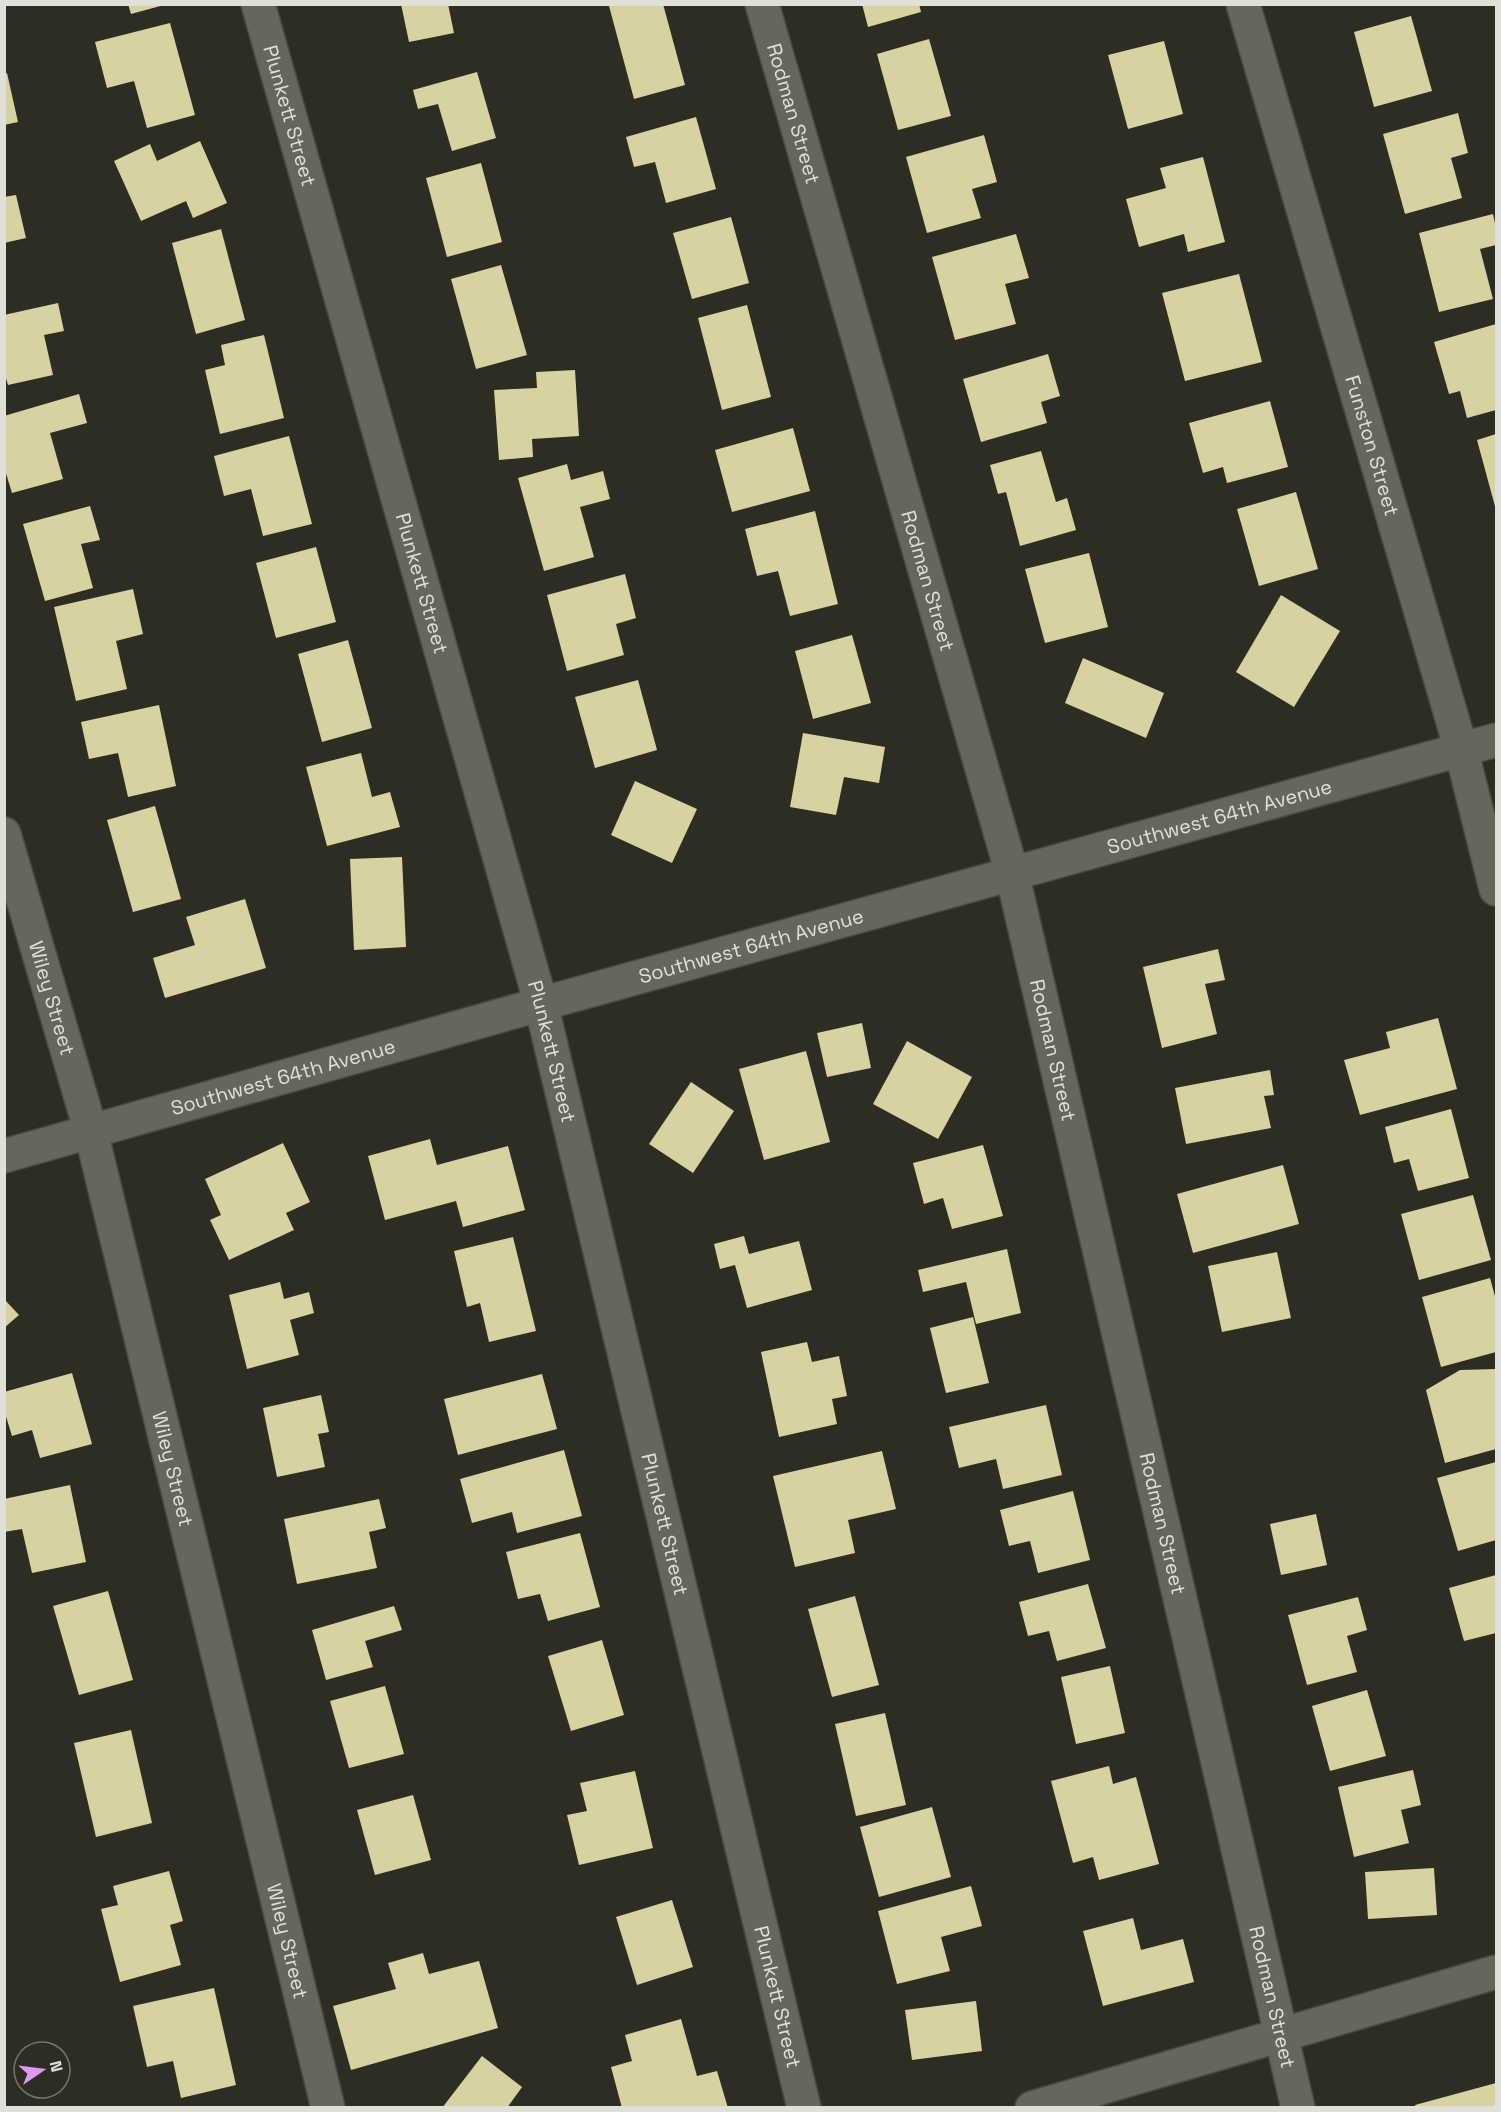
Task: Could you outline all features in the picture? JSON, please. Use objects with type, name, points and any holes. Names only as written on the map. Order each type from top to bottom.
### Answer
[{"type":"street","name":"Plunkett Street","points":[[258,4],[541,1004],[804,2108]]},
{"type":"street","name":"Rodman Street","points":[[762,4],[1012,873],[1298,2108]]},
{"type":"street","name":"Funston Street","points":[[1244,4],[1461,749],[1497,889]]},
{"type":"street","name":"Southwest 64th Avenue","points":[[4,1156],[541,1004],[1497,740]]},
{"type":"street","name":"Wiley Street","points":[[4,834],[91,1132],[328,2108]]},
{"type":"street","points":[[1032,2108],[1497,1972]]},
{"type":"building","points":[[128,4],[164,4],[164,5],[131,14]]},
{"type":"building","points":[[401,4],[448,4],[454,33],[409,42]]},
{"type":"building","points":[[663,4],[685,85],[634,99],[609,6]]},
{"type":"building","points":[[862,4],[919,4],[921,12],[868,27]]},
{"type":"building","points":[[1411,16],[1432,91],[1374,107],[1354,32]]},
{"type":"building","points":[[170,23],[195,115],[147,128],[134,81],[107,88],[95,42]]},
{"type":"building","points":[[929,39],[951,116],[898,130],[877,54]]},
{"type":"building","points":[[1164,41],[1183,114],[1128,129],[1108,55]]},
{"type":"building","points":[[477,72],[496,138],[452,151],[438,104],[418,109],[413,90]]},
{"type":"building","points":[[7,73],[18,122],[4,125],[4,74]]},
{"type":"building","points":[[1458,113],[1468,153],[1451,158],[1462,198],[1405,214],[1383,134]]},
{"type":"building","points":[[696,117],[716,189],[666,203],[655,162],[634,167],[626,137]]},
{"type":"building","points":[[984,135],[997,182],[972,189],[981,218],[927,233],[906,157]]},
{"type":"building","points":[[200,141],[227,203],[193,218],[186,201],[141,221],[114,161],[150,144],[157,161]]},
{"type":"building","points":[[1203,157],[1225,242],[1188,252],[1184,234],[1139,247],[1126,199],[1166,188],[1160,168]]},
{"type":"building","points":[[481,163],[502,242],[447,257],[426,178]]},
{"type":"building","points":[[16,195],[26,238],[4,243],[4,197]]},
{"type":"building","points":[[1493,214],[1496,245],[1480,249],[1493,299],[1439,312],[1419,233]]},
{"type":"building","points":[[731,217],[749,283],[692,299],[673,233]]},
{"type":"building","points":[[221,229],[245,320],[196,334],[172,243]]},
{"type":"building","points":[[1016,234],[1029,278],[1005,284],[1016,324],[955,340],[932,257]]},
{"type":"building","points":[[501,265],[527,355],[476,369],[451,279]]},
{"type":"building","points":[[1239,274],[1262,362],[1185,381],[1162,293]]},
{"type":"building","points":[[58,303],[64,331],[44,335],[53,375],[8,385],[4,372],[4,315]]},
{"type":"building","points":[[747,305],[771,397],[722,410],[698,318]]},
{"type":"building","points":[[1496,324],[1496,410],[1467,418],[1460,391],[1449,394],[1434,342]]},
{"type":"building","points":[[264,335],[284,418],[220,434],[205,370],[225,365],[221,345]]},
{"type":"building","points":[[1048,354],[1060,396],[1041,402],[1047,423],[981,442],[963,379]]},
{"type":"building","points":[[575,370],[579,436],[532,439],[533,457],[499,460],[494,390],[537,388],[536,372]]},
{"type":"building","points":[[79,394],[87,423],[50,433],[63,479],[12,493],[4,467],[4,416]]},
{"type":"building","points":[[1270,401],[1288,467],[1227,483],[1223,467],[1203,473],[1189,423]]},
{"type":"building","points":[[793,428],[810,491],[732,512],[715,450]]},
{"type":"building","points":[[1496,434],[1496,510],[1477,440]]},
{"type":"building","points":[[289,436],[312,524],[263,536],[251,489],[224,496],[214,456]]},
{"type":"building","points":[[1041,451],[1056,502],[1067,498],[1076,530],[1020,546],[1006,492],[998,494],[990,465]]},
{"type":"building","points":[[567,464],[571,480],[603,471],[610,499],[580,507],[594,557],[544,571],[518,478]]},
{"type":"building","points":[[1296,492],[1318,569],[1259,586],[1237,509]]},
{"type":"building","points":[[90,506],[100,540],[81,544],[93,588],[45,601],[23,524]]},
{"type":"building","points":[[815,511],[838,604],[790,616],[778,571],[757,576],[745,529]]},
{"type":"building","points":[[316,547],[336,622],[276,638],[256,563]]},
{"type":"building","points":[[1089,553],[1108,627],[1045,643],[1025,569]]},
{"type":"building","points":[[625,574],[636,618],[616,624],[624,655],[567,671],[547,595]]},
{"type":"building","points":[[133,589],[143,634],[116,641],[127,689],[76,701],[54,607]]},
{"type":"building","points":[[1281,595],[1340,631],[1294,707],[1236,672]]},
{"type":"building","points":[[852,635],[871,703],[813,719],[795,651]]},
{"type":"building","points":[[348,640],[372,728],[322,742],[298,654]]},
{"type":"building","points":[[1083,658],[1164,693],[1146,738],[1065,703]]},
{"type":"building","points":[[638,680],[657,750],[595,768],[575,697]]},
{"type":"building","points":[[159,705],[176,786],[128,797],[118,753],[89,759],[81,722]]},
{"type":"building","points":[[803,733],[885,747],[879,783],[844,777],[836,815],[790,807]]},
{"type":"building","points":[[361,753],[372,797],[390,792],[400,827],[327,846],[306,767]]},
{"type":"building","points":[[635,781],[697,809],[672,863],[611,835]]},
{"type":"building","points":[[155,806],[181,899],[133,912],[107,820]]},
{"type":"building","points":[[402,857],[406,947],[354,950],[350,859]]},
{"type":"building","points":[[245,899],[266,968],[165,998],[153,958],[195,945],[186,917]]},
{"type":"building","points":[[1218,949],[1225,980],[1205,984],[1217,1034],[1162,1048],[1143,967]]},
{"type":"building","points":[[1438,1018],[1457,1089],[1360,1115],[1344,1060],[1390,1048],[1386,1032]]},
{"type":"building","points":[[862,1023],[871,1068],[827,1077],[817,1033]]},
{"type":"building","points":[[907,1041],[972,1077],[938,1139],[873,1104]]},
{"type":"building","points":[[806,1051],[830,1142],[764,1160],[739,1069]]},
{"type":"building","points":[[1270,1070],[1274,1095],[1264,1096],[1271,1128],[1186,1144],[1175,1088]]},
{"type":"building","points":[[691,1082],[734,1111],[693,1173],[649,1144]]},
{"type":"building","points":[[1451,1109],[1469,1178],[1418,1191],[1409,1159],[1394,1163],[1385,1127]]},
{"type":"building","points":[[430,1139],[437,1165],[508,1146],[525,1210],[463,1227],[456,1201],[385,1220],[368,1156]]},
{"type":"building","points":[[283,1143],[310,1202],[286,1213],[294,1230],[229,1260],[210,1220],[221,1215],[205,1179]]},
{"type":"building","points":[[983,1145],[1003,1216],[952,1229],[943,1198],[924,1204],[913,1163]]},
{"type":"building","points":[[1283,1165],[1299,1224],[1193,1253],[1177,1194]]},
{"type":"building","points":[[1473,1195],[1491,1260],[1419,1280],[1401,1214]]},
{"type":"building","points":[[744,1236],[749,1254],[799,1241],[812,1290],[747,1308],[735,1265],[720,1269],[714,1244]]},
{"type":"building","points":[[513,1237],[536,1331],[489,1342],[480,1303],[467,1307],[454,1251]]},
{"type":"building","points":[[1007,1249],[1021,1313],[976,1324],[966,1282],[923,1292],[918,1270]]},
{"type":"building","points":[[1277,1252],[1291,1318],[1222,1332],[1208,1266]]},
{"type":"building","points":[[1490,1278],[1496,1300],[1496,1352],[1441,1367],[1422,1297]]},
{"type":"building","points":[[280,1282],[284,1299],[309,1292],[314,1313],[290,1320],[299,1355],[247,1369],[229,1295]]},
{"type":"building","points":[[4,1299],[19,1315],[4,1328]]},
{"type":"building","points":[[973,1317],[989,1383],[946,1393],[930,1328]]},
{"type":"building","points":[[807,1342],[812,1362],[839,1356],[847,1396],[832,1399],[837,1424],[779,1437],[761,1352]]},
{"type":"building","points":[[1496,1369],[1496,1449],[1445,1463],[1426,1390],[1460,1370]]},
{"type":"building","points":[[72,1373],[92,1444],[40,1458],[32,1430],[12,1436],[4,1410],[4,1392]]},
{"type":"building","points":[[542,1374],[557,1429],[458,1455],[444,1399]]},
{"type":"building","points":[[321,1395],[329,1432],[318,1434],[325,1467],[277,1477],[263,1408]]},
{"type":"building","points":[[1046,1405],[1062,1475],[1003,1489],[996,1459],[959,1468],[949,1427]]},
{"type":"building","points":[[564,1450],[582,1516],[517,1533],[512,1512],[472,1523],[460,1479]]},
{"type":"building","points":[[882,1451],[896,1509],[848,1520],[855,1553],[795,1567],[773,1476]]},
{"type":"building","points":[[1496,1462],[1496,1540],[1458,1551],[1437,1478]]},
{"type":"building","points":[[70,1485],[86,1562],[32,1573],[22,1529],[4,1532],[4,1499]]},
{"type":"building","points":[[1073,1491],[1090,1560],[1038,1573],[1030,1541],[1009,1546],[1000,1510]]},
{"type":"building","points":[[379,1499],[386,1528],[369,1532],[377,1568],[297,1584],[284,1519]]},
{"type":"building","points":[[1316,1514],[1327,1565],[1281,1575],[1270,1524]]},
{"type":"building","points":[[580,1533],[600,1607],[548,1621],[540,1594],[518,1599],[506,1552]]},
{"type":"building","points":[[1496,1575],[1496,1633],[1464,1641],[1449,1588]]},
{"type":"building","points":[[1088,1584],[1106,1648],[1057,1661],[1049,1631],[1028,1636],[1019,1602]]},
{"type":"building","points":[[108,1591],[133,1680],[79,1695],[53,1606]]},
{"type":"building","points":[[855,1596],[879,1685],[832,1697],[808,1609]]},
{"type":"building","points":[[1358,1597],[1367,1630],[1347,1636],[1357,1672],[1307,1685],[1288,1615]]},
{"type":"building","points":[[394,1606],[402,1630],[365,1641],[373,1667],[326,1680],[312,1630]]},
{"type":"building","points":[[602,1640],[624,1715],[571,1731],[548,1656]]},
{"type":"building","points":[[1110,1666],[1125,1733],[1076,1744],[1061,1677]]},
{"type":"building","points":[[385,1686],[404,1754],[349,1768],[330,1701]]},
{"type":"building","points":[[1367,1690],[1386,1756],[1330,1771],[1312,1706]]},
{"type":"building","points":[[885,1713],[906,1805],[856,1816],[835,1724]]},
{"type":"building","points":[[131,1730],[152,1823],[96,1837],[74,1743]]},
{"type":"building","points":[[1109,1766],[1113,1784],[1136,1777],[1159,1864],[1099,1880],[1093,1857],[1073,1863],[1051,1781]]},
{"type":"building","points":[[1413,1770],[1421,1805],[1401,1810],[1409,1843],[1354,1857],[1338,1787]]},
{"type":"building","points":[[635,1771],[653,1848],[579,1865],[567,1815],[587,1811],[580,1783]]},
{"type":"building","points":[[413,1795],[431,1860],[375,1875],[357,1810]]},
{"type":"building","points":[[932,1807],[951,1877],[879,1897],[860,1827]]},
{"type":"building","points":[[1434,1868],[1437,1915],[1368,1919],[1365,1872]]},
{"type":"building","points":[[169,1871],[183,1921],[170,1925],[181,1965],[120,1982],[101,1909],[118,1905],[113,1886]]},
{"type":"building","points":[[971,1886],[982,1926],[941,1937],[950,1971],[897,1984],[878,1911]]},
{"type":"building","points":[[672,1900],[693,1967],[637,1985],[616,1917]]},
{"type":"building","points":[[1133,1918],[1141,1950],[1183,1939],[1194,1982],[1103,2006],[1083,1931]]},
{"type":"building","points":[[423,1953],[429,1974],[479,1961],[498,2028],[351,2070],[333,2006],[396,1989],[388,1963]]},
{"type":"building","points":[[214,1988],[236,2085],[181,2098],[173,2061],[147,2067],[133,2006]]},
{"type":"building","points":[[976,2001],[982,2051],[912,2060],[905,2010]]},
{"type":"building","points":[[681,2019],[697,2076],[717,2071],[728,2108],[622,2108],[611,2067],[632,2061],[625,2035]]},
{"type":"building","points":[[482,2056],[522,2087],[507,2108],[442,2108]]},
{"type":"building","points":[[1496,2083],[1496,2108],[1416,2108],[1415,2105]]}]
